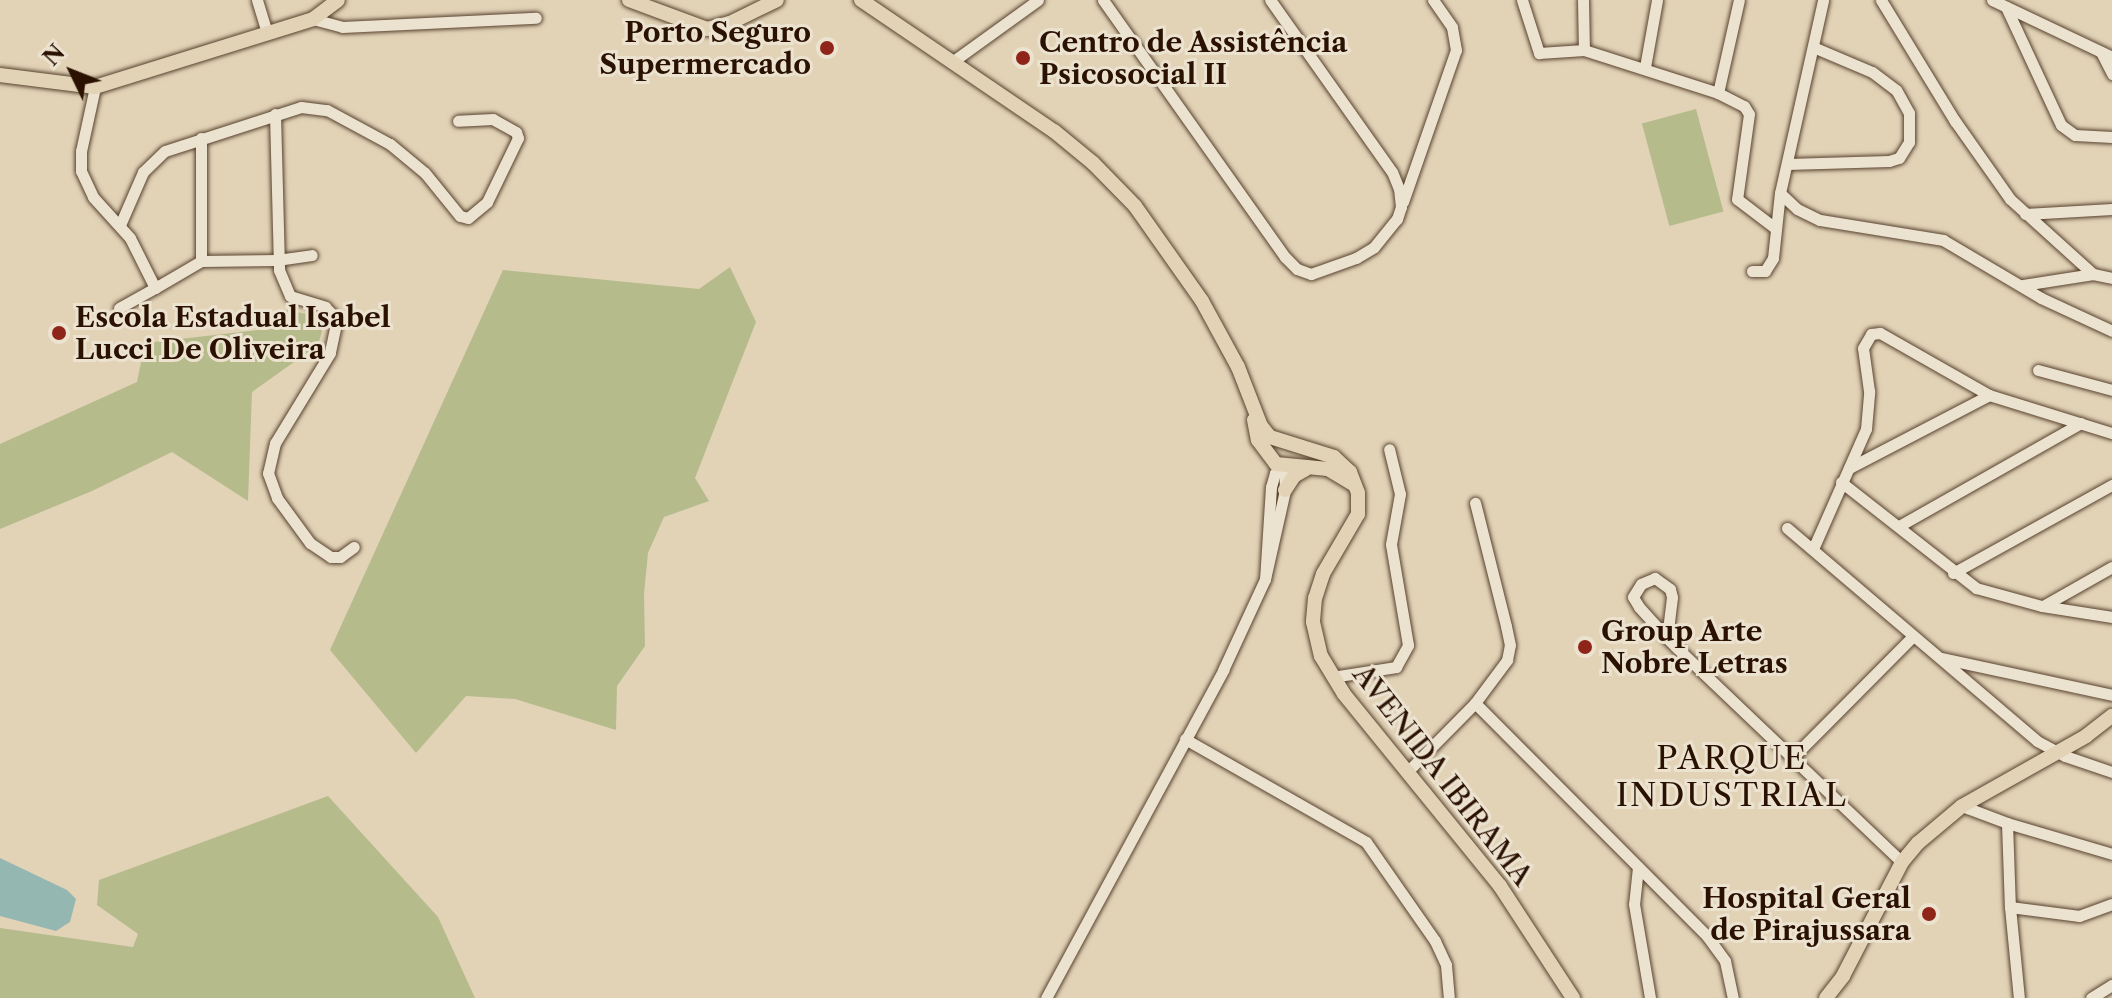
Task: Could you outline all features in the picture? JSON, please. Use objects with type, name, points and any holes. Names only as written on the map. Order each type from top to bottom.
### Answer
[{"type":"main road","points":[[0,75],[95,87],[313,19],[338,0]]},
{"type":"main road","points":[[638,2],[707,29],[730,23],[777,0]]},
{"type":"main road","points":[[861,0],[1054,131],[1093,163],[1135,206],[1169,251],[1221,332],[1253,412],[1270,437],[1284,467]]},
{"type":"main road","points":[[1253,412],[1255,431],[1270,460],[1284,467],[1328,469],[1355,485]]},
{"type":"main road","points":[[1270,437],[1342,462],[1355,485]]},
{"type":"main road","points":[[1284,467],[1304,448]]},
{"type":"main road","points":[[1285,490],[1294,476],[1308,468]]},
{"type":"main road","name":"AVENIDA IBIRAMA","points":[[1355,485],[1358,514],[1323,574],[1315,598],[1315,638],[1332,677],[1500,886],[1573,998]]},
{"type":"main road","points":[[2086,736],[2112,716]]},
{"type":"main road","points":[[1826,998],[1843,976],[1902,862],[1937,825],[1962,806],[2086,736],[2112,725]]},
{"type":"street","points":[[257,0],[267,32]]},
{"type":"street","points":[[952,62],[1038,0]]},
{"type":"street","points":[[1103,0],[1285,257],[1297,269],[1311,274],[1356,258],[1384,237],[1401,207],[1456,50],[1452,27],[1433,0]]},
{"type":"street","points":[[1270,0],[1392,172],[1401,207]]},
{"type":"street","points":[[1522,0],[1537,52],[1584,50],[1645,67],[1718,93],[1744,106],[1749,114],[1737,199],[1775,228]]},
{"type":"street","points":[[1583,0],[1584,50]]},
{"type":"street","points":[[1645,67],[1657,0]]},
{"type":"street","points":[[1718,93],[1739,0]]},
{"type":"street","points":[[1752,271],[1770,267],[1780,193],[1823,0]]},
{"type":"street","points":[[1881,0],[1993,178],[2025,214],[2093,274]]},
{"type":"street","points":[[1992,0],[2106,54],[2112,74]]},
{"type":"street","points":[[2006,7],[2061,125],[2075,135],[2112,137]]},
{"type":"street","points":[[313,19],[342,27],[536,18]]},
{"type":"street","points":[[1787,164],[1889,161],[1899,158],[1909,142],[1909,113],[1896,90],[1872,72],[1813,47]]},
{"type":"street","points":[[95,87],[81,151],[81,171],[93,197],[120,225],[137,250],[155,288]]},
{"type":"street","points":[[120,225],[132,193],[155,158],[201,138],[275,114],[314,108],[344,119],[406,157],[425,173],[460,216],[468,218],[477,214],[487,202],[518,138],[516,132],[493,119],[458,121]]},
{"type":"street","points":[[275,114],[277,260],[290,296],[325,307],[337,319],[330,353],[288,420],[269,459],[272,488],[295,525],[323,554],[340,557],[354,547]]},
{"type":"street","points":[[201,138],[201,261]]},
{"type":"street","points":[[1780,193],[1797,209],[1820,220],[1943,240],[2080,319],[2112,331]]},
{"type":"street","points":[[2025,214],[2112,209]]},
{"type":"street","points":[[119,308],[201,261],[277,260],[312,255]]},
{"type":"street","points":[[2023,285],[2093,274],[2112,278]]},
{"type":"street","points":[[1813,549],[1867,420],[1869,391],[1863,348],[1871,334],[1880,333],[1989,395],[2112,433]]},
{"type":"street","points":[[2038,370],[2112,390]]},
{"type":"street","points":[[1849,468],[1989,395]]},
{"type":"street","points":[[1899,526],[2081,423]]},
{"type":"street","points":[[1332,677],[1396,667],[1408,645],[1391,544],[1400,494],[1389,449]]},
{"type":"street","points":[[1046,998],[1185,739],[1265,579],[1285,490],[1284,467]]},
{"type":"street","points":[[1265,579],[1271,487],[1275,473],[1284,467]]},
{"type":"street","points":[[1841,482],[1899,526],[1953,573],[1988,594],[2112,617]]},
{"type":"street","points":[[1953,573],[2112,485]]},
{"type":"street","points":[[1408,771],[1475,703],[1507,660],[1510,645],[1475,503]]},
{"type":"street","points":[[1787,528],[2014,723],[2056,753],[2112,772]]},
{"type":"street","points":[[2042,606],[2112,567]]},
{"type":"street","points":[[1667,638],[1672,597],[1670,589],[1655,578],[1641,584],[1633,597],[1667,638],[1902,862]]},
{"type":"street","points":[[1793,757],[1913,636]]},
{"type":"street","points":[[1940,658],[2112,695]]},
{"type":"street","points":[[1475,703],[1719,952],[1730,973],[1733,998]]},
{"type":"street","points":[[1185,739],[1366,842],[1435,941],[1446,965],[1449,998]]},
{"type":"street","points":[[1962,806],[2007,823],[2112,854]]},
{"type":"street","points":[[2007,823],[2010,907],[2019,998]]},
{"type":"street","points":[[1638,867],[1634,904],[1650,998]]},
{"type":"street","points":[[2010,907],[2079,916],[2112,904]]},
{"type":"street","points":[[2091,998],[2112,985]]},
{"type":"green space","points":[[1696,109],[1723,211],[1669,226],[1642,123]]},
{"type":"green space","points":[[730,267],[756,322],[695,478],[709,501],[664,517],[648,553],[644,594],[645,646],[617,686],[616,730],[515,699],[466,696],[416,753],[330,650],[503,270],[699,289]]},
{"type":"green space","points":[[281,309],[317,316],[322,331],[318,345],[252,392],[248,501],[172,452],[92,491],[0,529],[0,444],[137,382],[145,343],[259,330]]},
{"type":"green space","points":[[328,796],[438,917],[475,998],[0,998],[0,928],[133,947],[138,934],[97,905],[99,880]]},
{"type":"water","points":[[0,858],[67,890],[76,899],[70,922],[56,931],[0,916]]},
{"type":"place","name":"Porto Seguro Supermercado","points":[[827,48]]},
{"type":"place","name":"Centro de Assistência Psicosocial II","points":[[1023,58]]},
{"type":"place","name":"Escola Estadual Isabel Lucci De Oliveira","points":[[59,333]]},
{"type":"place","name":"Group Arte Nobre Letras","points":[[1585,647]]},
{"type":"place","name":"Hospital Geral de Pirajussara","points":[[1929,914]]},
{"type":"district","name":"PARQUE INDUSTRIAL","points":[[1732,778]]}]
